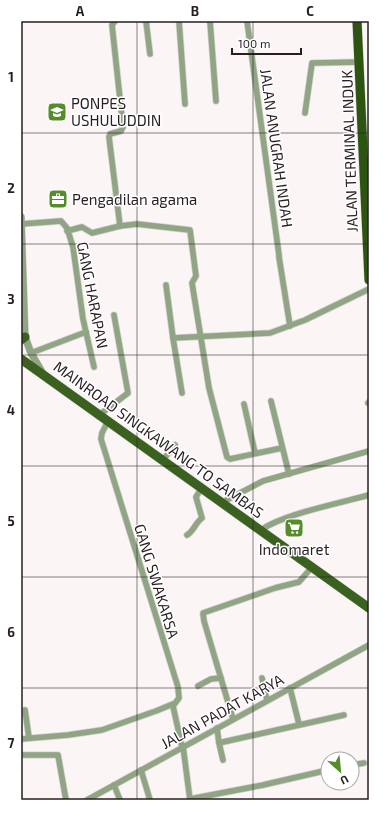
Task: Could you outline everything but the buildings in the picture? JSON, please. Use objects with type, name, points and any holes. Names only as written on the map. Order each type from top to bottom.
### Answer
[{"type":"highway","name":"JALAN TERMINAL INDUK","points":[[357,21],[369,280]]},
{"type":"main road","points":[[21,360],[45,378]]},
{"type":"main road","name":"MAINROAD SINGKAWANG TO SAMBAS","points":[[45,378],[98,416],[106,425],[162,461],[199,492],[221,502],[369,608]]},
{"type":"street","points":[[115,21],[112,25],[123,127],[122,131],[110,134],[109,137],[120,226]]},
{"type":"street","points":[[146,21],[150,54]]},
{"type":"street","points":[[179,21],[185,104]]},
{"type":"street","points":[[210,21],[216,101]]},
{"type":"street","name":"JALAN ANUGRAH INDAH","points":[[247,21],[290,326]]},
{"type":"street","points":[[305,113],[312,63],[360,62]]},
{"type":"street","name":"MAINROAD SINGKAWANG TO SAMBAS","points":[[21,217],[23,338],[45,378]]},
{"type":"street","name":"GANG HARAPAN","points":[[21,224],[61,222],[67,231],[73,247],[86,332],[94,367]]},
{"type":"street","points":[[67,231],[82,227],[92,233],[120,226],[137,224],[190,230],[196,276],[192,283],[209,388],[227,457],[230,459],[282,448]]},
{"type":"street","points":[[166,285],[182,393]]},
{"type":"street","points":[[173,338],[270,333],[290,326],[369,289]]},
{"type":"street","points":[[98,416],[128,394],[114,315]]},
{"type":"street","points":[[31,353],[86,332]]},
{"type":"street","points":[[271,401],[289,474]]},
{"type":"street","points":[[244,404],[255,453]]},
{"type":"street","name":"GANG SWAKARSA","points":[[106,425],[101,435],[102,443],[178,687],[179,698],[174,704],[183,748],[190,799]]},
{"type":"street","points":[[162,461],[175,445]]},
{"type":"street","points":[[221,502],[254,484],[369,451]]},
{"type":"street","points":[[187,535],[202,518],[199,492]]},
{"type":"street","points":[[261,530],[290,518],[369,495]]},
{"type":"street","points":[[233,719],[202,616],[205,612],[275,588],[299,582],[312,567]]},
{"type":"street","name":"JALAN PADAT KARYA","points":[[87,800],[115,787],[233,719],[369,645]]},
{"type":"street","points":[[198,686],[211,679],[221,678]]},
{"type":"street","points":[[262,678],[267,700]]},
{"type":"street","points":[[290,688],[299,724]]},
{"type":"street","points":[[21,738],[102,730],[174,704]]},
{"type":"street","points":[[25,710],[29,738]]},
{"type":"street","points":[[219,743],[344,714]]},
{"type":"street","points":[[217,729],[222,760]]},
{"type":"street","points":[[21,755],[58,755],[66,800]]},
{"type":"street","points":[[360,764],[364,763]]},
{"type":"street","points":[[141,771],[150,800]]},
{"type":"street","points":[[190,799],[263,785],[320,772]]},
{"type":"street","points":[[115,787],[120,800]]},
{"type":"place","name":"PONPES USHULUDDIN","points":[[57,112]]},
{"type":"place","name":"Pengadilan agama","points":[[58,199]]},
{"type":"place","name":"Indomaret","points":[[294,528]]}]
